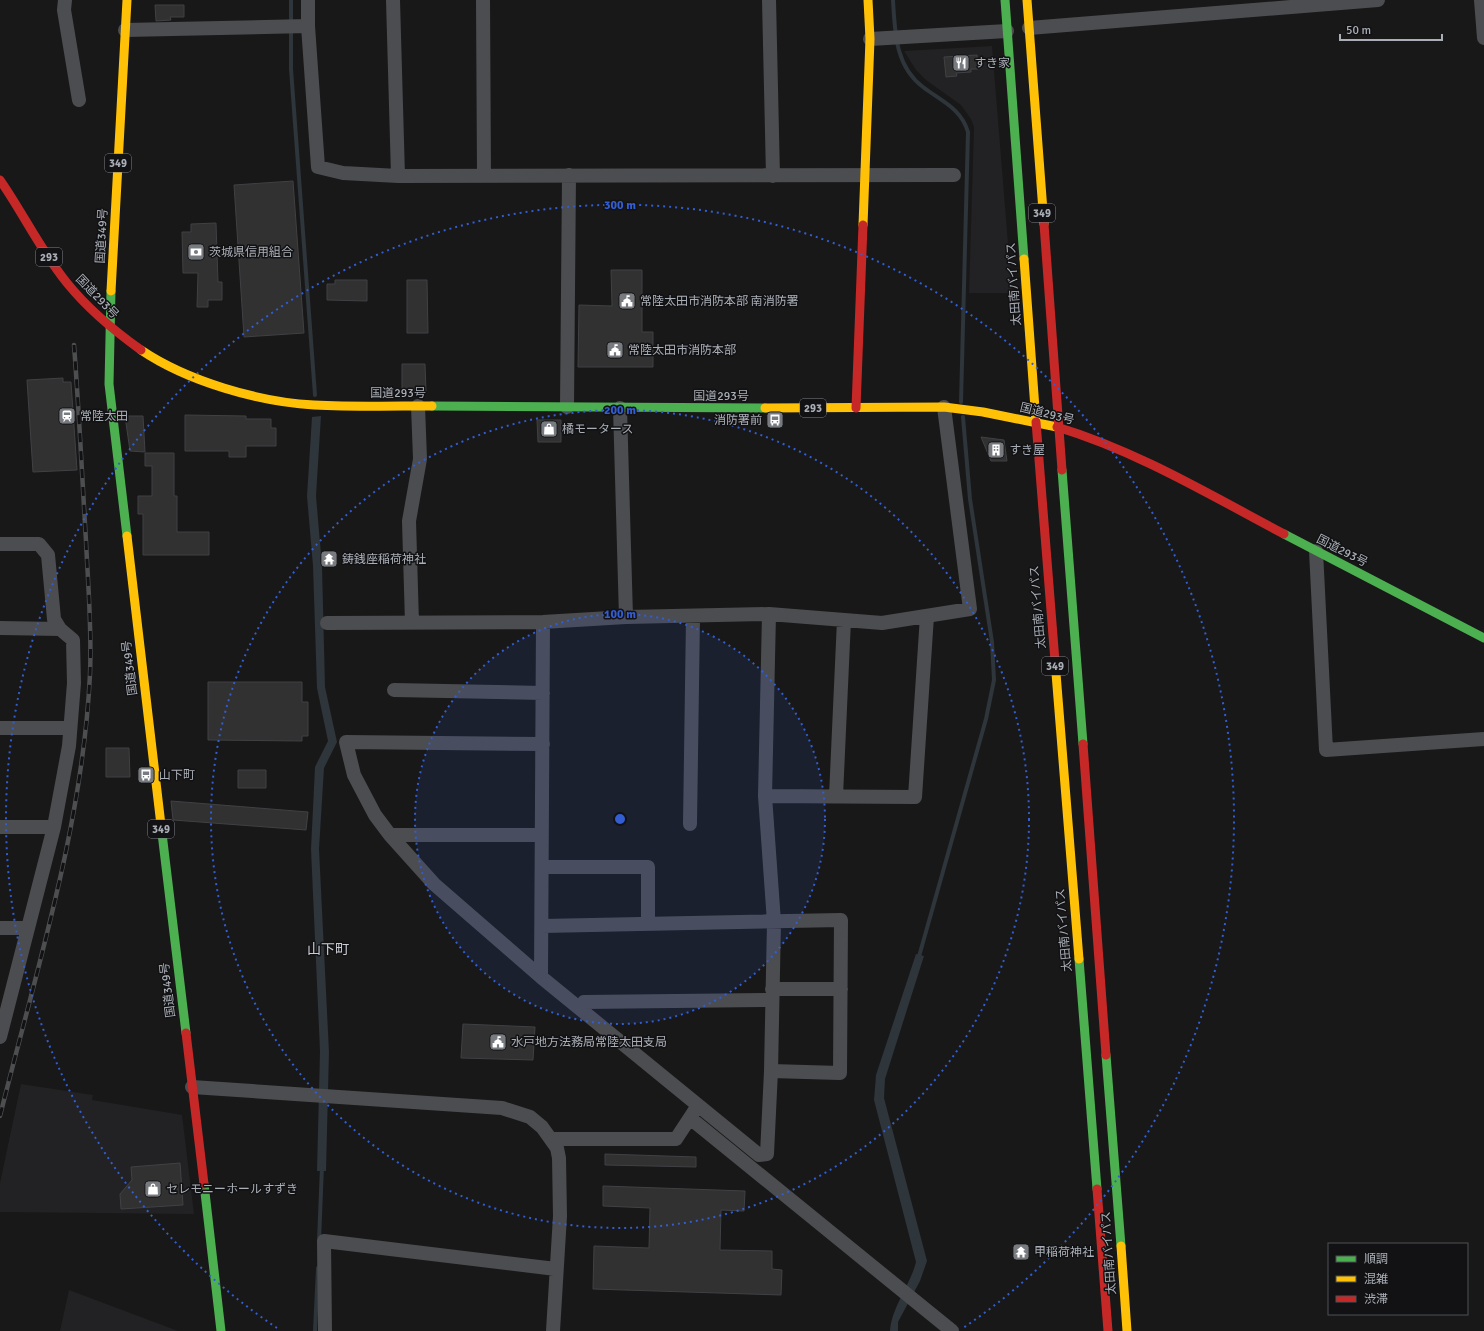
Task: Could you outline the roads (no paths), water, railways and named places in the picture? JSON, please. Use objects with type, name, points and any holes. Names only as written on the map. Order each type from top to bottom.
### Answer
[{"type":"main road","name":"国道349号","points":[[127,0],[109,326],[111,406],[221,1331]]},
{"type":"main road","points":[[856,408],[870,39],[868,0]]},
{"type":"main road","name":"太田南バイパス","points":[[1005,0],[1036,421],[1108,1331]]},
{"type":"main road","name":"太田南バイパス","points":[[1027,0],[1127,1331]]},
{"type":"main road","name":"国道293号","points":[[0,180],[66,282],[87,307],[109,326],[153,357],[212,384],[247,395],[279,402],[313,405],[620,408],[944,407],[1036,421],[1058,427],[1117,449],[1154,466],[1484,638]]},
{"type":"street","points":[[65,0],[64,10],[79,100]]},
{"type":"street","points":[[308,0],[308,26],[318,167],[343,173],[398,176],[954,175]]},
{"type":"street","points":[[393,0],[398,176]]},
{"type":"street","points":[[483,0],[484,175]]},
{"type":"street","points":[[769,0],[773,176]]},
{"type":"street","points":[[1029,28],[1378,0]]},
{"type":"street","points":[[1481,0],[1484,38]]},
{"type":"street","points":[[125,30],[308,26]]},
{"type":"street","points":[[870,39],[1007,31]]},
{"type":"street","points":[[568,407],[569,175]]},
{"type":"street","points":[[412,622],[408,521],[420,459],[418,406]]},
{"type":"street","points":[[327,622],[543,622],[626,617],[693,617],[769,614],[882,623],[970,609],[944,407]]},
{"type":"street","points":[[620,408],[626,617]]},
{"type":"street","points":[[0,544],[38,544],[48,555],[54,619],[60,629],[73,640],[74,683],[69,728],[69,746],[54,827],[1,1030]]},
{"type":"street","points":[[1316,551],[1326,750],[1484,739]]},
{"type":"street","points":[[694,1112],[759,1155],[767,1154],[771,1071],[774,922],[765,796],[769,614]]},
{"type":"street","points":[[765,796],[916,797],[927,616]]},
{"type":"street","points":[[690,824],[693,617]]},
{"type":"street","points":[[836,796],[844,620]]},
{"type":"street","points":[[542,977],[543,622]]},
{"type":"street","points":[[0,628],[60,629]]},
{"type":"street","points":[[394,690],[543,693]]},
{"type":"street","points":[[0,728],[69,728]]},
{"type":"street","points":[[543,744],[346,742],[354,775],[375,815],[390,835],[434,884],[581,1009],[694,1112],[952,1331]]},
{"type":"street","points":[[0,826],[54,827]]},
{"type":"street","points":[[390,835],[542,835]]},
{"type":"street","points":[[542,867],[648,866],[648,924]]},
{"type":"street","points":[[542,926],[841,920],[840,1074],[771,1071]]},
{"type":"street","points":[[0,928],[28,928]]},
{"type":"street","points":[[581,1009],[584,1002],[772,995],[841,989]]},
{"type":"street","points":[[192,1087],[502,1108],[530,1117],[542,1127],[551,1139],[557,1148],[559,1158],[560,1216],[552,1331]]},
{"type":"street","points":[[551,1139],[676,1139],[694,1112]]},
{"type":"street","points":[[324,1331],[324,1240],[556,1269]]},
{"type":"waterway","points":[[291,0],[291,69],[315,395]]},
{"type":"waterway","points":[[893,0],[898,48],[907,69],[914,79],[950,106],[961,117],[968,132],[961,402]]},
{"type":"waterway","points":[[918,960],[986,719],[994,680],[992,642],[970,499],[963,417]]},
{"type":"waterway","points":[[319,1241],[322,1166]]},
{"type":"waterway","points":[[315,1331],[318,1268]]},
{"type":"railway","points":[[0,1116],[56,897],[68,842],[86,730],[90,674],[90,624],[74,345]]},
{"type":"place","name":"すき家","points":[[961,63]]},
{"type":"place","name":"茨城県信用組合","points":[[196,252]]},
{"type":"place","name":"常陸太田市消防本部 南消防署","points":[[627,301]]},
{"type":"place","name":"常陸太田市消防本部","points":[[615,350]]},
{"type":"place","name":"常陸太田","points":[[67,416]]},
{"type":"place","name":"消防署前","points":[[775,420]]},
{"type":"place","name":"橘モータース","points":[[549,429]]},
{"type":"place","name":"すき屋","points":[[996,450]]},
{"type":"place","name":"鋳銭座稲荷神社","points":[[329,559]]},
{"type":"place","name":"山下町","points":[[146,775]]},
{"type":"place","name":"水戸地方法務局常陸太田支局","points":[[498,1042]]},
{"type":"place","name":"セレモニーホールすずき","points":[[153,1189]]},
{"type":"place","name":"甲稲荷神社","points":[[1021,1252]]},
{"type":"district","name":"山下町","points":[[328,949]]}]
